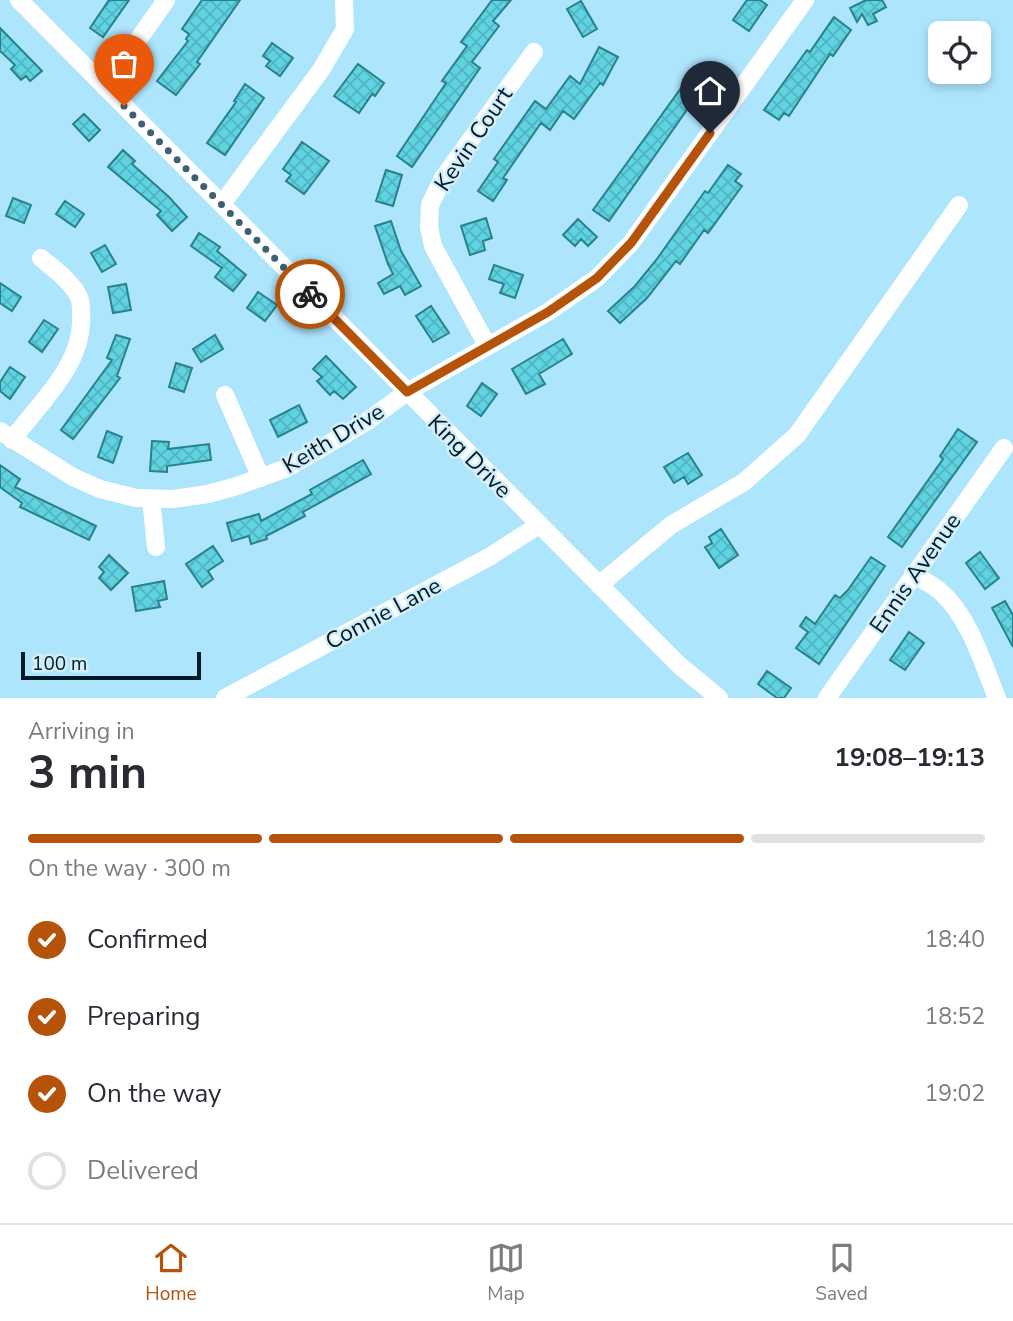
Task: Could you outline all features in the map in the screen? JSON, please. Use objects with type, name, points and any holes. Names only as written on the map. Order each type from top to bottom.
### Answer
[{"type":"street","name":"King Drive","points":[[19,0],[679,665],[719,698]]},
{"type":"street","points":[[104,87],[166,0]]},
{"type":"street","points":[[222,204],[321,70],[345,29],[344,0]]},
{"type":"street","name":"Keith Drive","points":[[6,435],[73,477],[100,489],[151,499],[208,494],[287,468],[366,422],[407,392],[548,312],[597,278],[631,243],[805,0]]},
{"type":"street","name":"Kevin Court","points":[[487,345],[433,246],[429,227],[430,205],[443,178],[534,52]]},
{"type":"street","points":[[599,585],[671,525],[744,482],[797,435],[959,205]]},
{"type":"street","points":[[6,435],[72,362],[79,342],[82,320],[80,299],[67,281],[41,258]]},
{"type":"street","points":[[225,395],[261,478]]},
{"type":"street","name":"Ennis Avenue","points":[[827,698],[1004,449]]},
{"type":"street","points":[[151,499],[156,547]]},
{"type":"street","name":"Connie Lane","points":[[225,698],[489,557],[539,525]]},
{"type":"street","points":[[914,574],[942,593],[959,615],[997,698]]},
{"type":"building","points":[[109,0],[129,0],[103,37],[90,28]]},
{"type":"building","points":[[202,0],[240,0],[197,62],[200,64],[176,95],[157,81],[188,41],[186,39],[189,34],[182,29]]},
{"type":"building","points":[[492,0],[511,0],[493,21],[499,26],[472,62],[480,68],[412,167],[397,156],[446,83],[442,81],[467,46],[461,42]]},
{"type":"building","points":[[747,0],[760,0],[767,5],[749,31],[733,20]]},
{"type":"building","points":[[866,0],[882,0],[886,7],[873,14],[877,21],[868,25],[862,14],[857,22],[850,8]]},
{"type":"building","points":[[581,1],[597,29],[583,37],[567,9]]},
{"type":"building","points":[[834,17],[851,30],[833,56],[830,54],[789,116],[784,113],[779,120],[764,110]]},
{"type":"building","points":[[0,28],[42,71],[30,81],[26,76],[21,80],[11,69],[15,65],[0,51]]},
{"type":"building","points":[[272,43],[293,58],[280,76],[266,66],[270,61],[263,56]]},
{"type":"building","points":[[599,47],[618,57],[603,85],[600,83],[574,119],[563,111],[550,130],[541,123],[503,178],[507,180],[493,201],[478,191],[498,162],[494,159],[535,101],[546,109],[570,76],[580,84]]},
{"type":"building","points":[[358,64],[384,83],[375,96],[372,94],[359,113],[334,96]]},
{"type":"building","points":[[245,84],[264,98],[225,155],[207,143],[236,102],[234,101]]},
{"type":"building","points":[[684,84],[698,94],[609,221],[593,210]]},
{"type":"building","points":[[84,114],[100,130],[89,141],[73,124]]},
{"type":"building","points":[[302,142],[329,161],[304,194],[286,181],[291,175],[283,169]]},
{"type":"building","points":[[123,150],[135,161],[132,164],[187,217],[172,231],[157,215],[161,211],[108,167]]},
{"type":"building","points":[[728,165],[741,174],[735,181],[742,186],[708,233],[704,230],[680,264],[676,261],[647,298],[620,323],[608,311],[635,286],[705,191],[708,193]]},
{"type":"building","points":[[386,170],[402,175],[393,206],[376,201]]},
{"type":"building","points":[[13,198],[31,205],[24,223],[6,216]]},
{"type":"building","points":[[65,201],[84,214],[75,227],[56,214]]},
{"type":"building","points":[[486,218],[492,238],[483,241],[485,250],[470,255],[461,226]]},
{"type":"building","points":[[578,219],[597,237],[588,246],[581,239],[575,246],[563,235]]},
{"type":"building","points":[[391,221],[401,251],[421,286],[405,295],[400,286],[384,294],[378,283],[393,274],[375,226]]},
{"type":"building","points":[[199,233],[220,247],[217,251],[246,275],[233,291],[215,277],[222,268],[191,246]]},
{"type":"building","points":[[105,245],[116,264],[102,272],[91,253]]},
{"type":"building","points":[[494,265],[523,275],[515,298],[500,293],[504,284],[489,279]]},
{"type":"building","points":[[0,283],[21,297],[12,311],[0,303]]},
{"type":"building","points":[[126,284],[131,310],[113,313],[108,287]]},
{"type":"building","points":[[258,292],[277,305],[265,321],[247,308]]},
{"type":"building","points":[[431,306],[449,333],[433,342],[416,316]]},
{"type":"building","points":[[44,320],[58,329],[42,352],[29,342]]},
{"type":"building","points":[[116,335],[130,339],[117,376],[120,378],[73,439],[61,430],[112,360],[107,358]]},
{"type":"building","points":[[215,335],[223,349],[201,362],[193,349]]},
{"type":"building","points":[[563,339],[572,354],[539,374],[545,384],[526,394],[512,369]]},
{"type":"building","points":[[326,356],[356,387],[343,399],[334,391],[330,395],[317,381],[322,377],[313,369]]},
{"type":"building","points":[[176,363],[192,368],[184,392],[169,387]]},
{"type":"building","points":[[10,367],[25,377],[10,399],[0,391],[0,382]]},
{"type":"building","points":[[482,383],[497,394],[481,416],[467,406]]},
{"type":"building","points":[[299,405],[307,422],[278,437],[270,420]]},
{"type":"building","points":[[958,429],[977,442],[902,547],[888,537],[943,459],[940,456]]},
{"type":"building","points":[[107,431],[122,437],[113,463],[98,457]]},
{"type":"building","points":[[152,441],[169,442],[168,449],[209,444],[211,460],[167,466],[167,472],[150,471]]},
{"type":"building","points":[[688,453],[702,475],[688,484],[684,477],[674,483],[664,467]]},
{"type":"building","points":[[363,460],[371,474],[303,512],[305,516],[266,536],[267,539],[251,544],[249,536],[232,541],[227,523],[259,514],[261,521],[312,494],[310,490]]},
{"type":"building","points":[[0,465],[20,479],[15,487],[96,526],[89,540],[20,507],[22,503],[0,487]]},
{"type":"building","points":[[721,529],[738,555],[719,568],[705,547],[712,543],[709,537]]},
{"type":"building","points":[[213,546],[223,561],[208,571],[213,579],[202,587],[186,564]]},
{"type":"building","points":[[980,552],[999,578],[985,589],[966,563]]},
{"type":"building","points":[[109,555],[128,573],[111,590],[99,578],[104,572],[99,567]]},
{"type":"building","points":[[871,557],[885,566],[819,664],[796,648],[808,632],[800,626],[806,617],[815,624],[835,595],[840,598],[848,590]]},
{"type":"building","points":[[164,581],[167,599],[158,601],[160,607],[136,611],[132,587]]},
{"type":"building","points":[[1005,601],[1013,615],[1013,647],[992,608]]},
{"type":"building","points":[[909,632],[924,643],[905,670],[890,660]]},
{"type":"building","points":[[767,671],[791,688],[784,698],[777,698],[758,684]]},
{"type":"way so far","points":[[124,106],[310,294]]},
{"type":"route","points":[[310,294],[407,392],[548,312],[597,278],[631,243],[710,133]]}]
